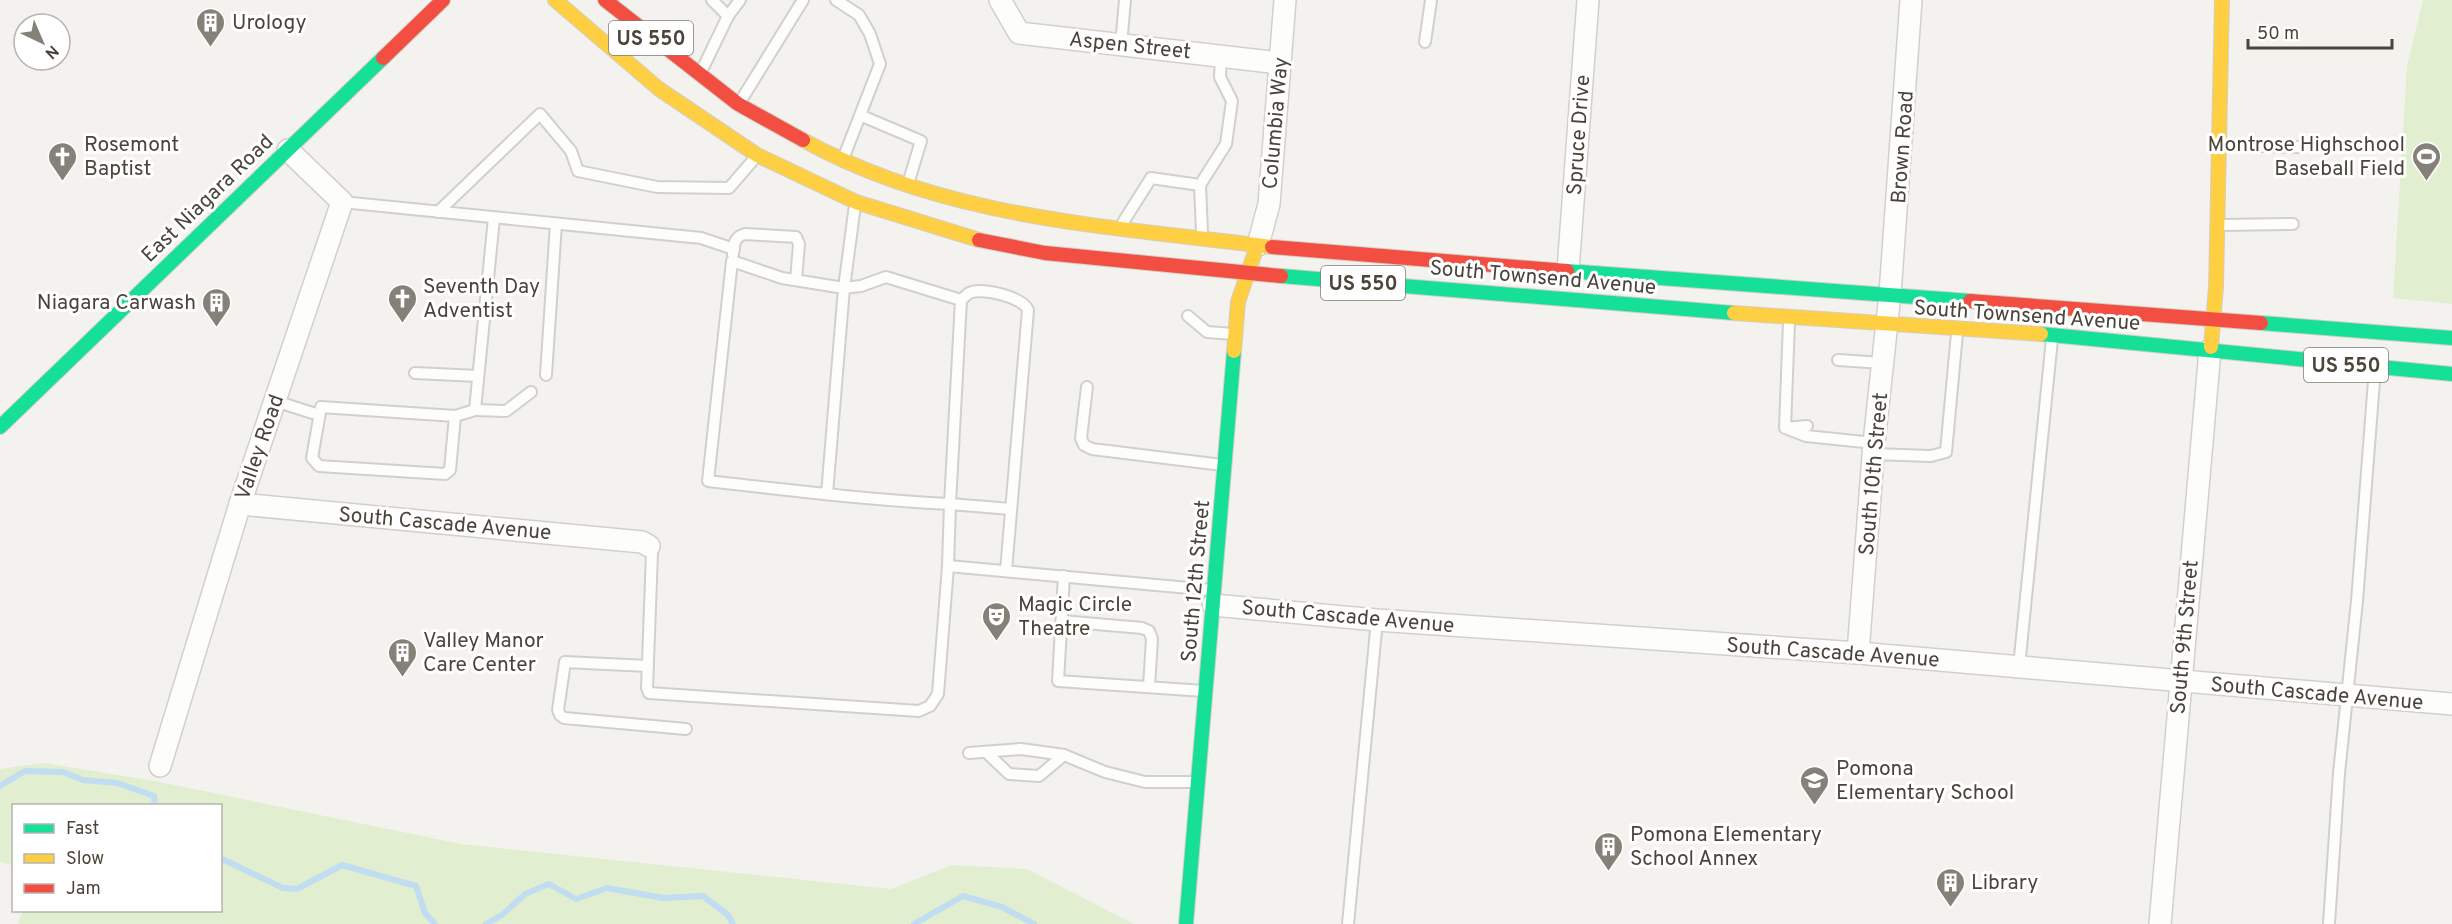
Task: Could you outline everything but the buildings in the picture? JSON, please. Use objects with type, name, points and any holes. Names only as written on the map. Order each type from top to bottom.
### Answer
[{"type":"main road","name":"East Niagara Road","points":[[0,427],[444,0]]},
{"type":"main road","name":"South Townsend Avenue","points":[[555,0],[659,89],[757,155],[856,202],[966,238],[1045,253],[1248,273],[1887,326],[1958,330],[2054,322],[2213,321],[2452,338]]},
{"type":"main road","points":[[2210,350],[2220,145],[2222,0]]},
{"type":"main road","name":"South Townsend Avenue","points":[[610,2],[738,104],[842,162],[908,187],[993,210],[1077,225],[1202,237],[1258,245],[1890,294],[2210,350],[2452,374]]},
{"type":"main road","name":"South 12th Street","points":[[1186,924],[1240,294],[1258,245]]},
{"type":"street","name":"Aspen Street","points":[[1000,0],[1018,33],[1221,54],[1280,63]]},
{"type":"street","name":"Columbia Way","points":[[1258,245],[1269,204],[1285,0]]},
{"type":"street","name":"Spruce Drive","points":[[1568,270],[1588,0]]},
{"type":"street","name":"Brown Road","points":[[1890,294],[1911,0]]},
{"type":"street","points":[[288,150],[342,202]]},
{"type":"street","name":"Valley Road","points":[[160,766],[240,504],[342,202]]},
{"type":"street","name":"South 10th Street","points":[[1858,653],[1873,449],[1890,294]]},
{"type":"street","name":"South 9th Street","points":[[2160,924],[2210,350]]},
{"type":"street","name":"South Cascade Avenue","points":[[240,504],[642,542],[649,546]]},
{"type":"street","name":"South Cascade Avenue","points":[[1214,597],[1377,620],[1858,653],[2452,704]]},
{"type":"lane","points":[[712,0],[728,16]]},
{"type":"lane","points":[[699,75],[728,16],[740,0]]},
{"type":"lane","points":[[738,104],[803,0]]},
{"type":"lane","points":[[836,0],[859,15],[870,34],[880,64],[862,116],[842,162]]},
{"type":"lane","points":[[1121,45],[1125,0]]},
{"type":"lane","points":[[1425,42],[1431,0]]},
{"type":"lane","points":[[1202,237],[1200,185],[1226,144],[1232,101],[1220,77],[1221,54]]},
{"type":"lane","points":[[438,212],[540,114],[571,151],[578,171],[657,187],[729,188],[757,155]]},
{"type":"lane","points":[[862,116],[921,141],[908,187]]},
{"type":"lane","points":[[2220,145],[2299,147]]},
{"type":"lane","points":[[1119,228],[1151,178],[1200,185]]},
{"type":"lane","points":[[342,202],[701,238],[734,249]]},
{"type":"lane","points":[[827,494],[844,288],[856,202]]},
{"type":"lane","points":[[475,410],[494,218]]},
{"type":"lane","points":[[546,375],[556,224]]},
{"type":"lane","points":[[2217,225],[2293,224]]},
{"type":"lane","points":[[796,280],[799,244],[796,237],[745,234],[738,236],[732,261],[708,481],[827,494],[1011,509]]},
{"type":"lane","points":[[732,261],[796,280],[844,288],[861,286],[886,277],[961,300]]},
{"type":"lane","points":[[649,546],[652,553],[647,688],[653,694],[919,711],[930,706],[938,694],[948,566],[961,300],[969,293],[981,291],[1020,299],[1029,309],[1006,571]]},
{"type":"lane","points":[[1188,316],[1207,332],[1236,334]]},
{"type":"lane","points":[[1785,428],[1789,318]]},
{"type":"lane","points":[[2019,667],[2054,322]]},
{"type":"lane","points":[[1785,428],[1806,436],[1873,449],[1931,456],[1946,452],[1958,330]]},
{"type":"lane","points":[[1838,360],[1883,363]]},
{"type":"lane","points":[[2329,924],[2375,368]]},
{"type":"lane","points":[[415,373],[478,376]]},
{"type":"lane","points":[[1087,387],[1082,438],[1084,446],[1092,449],[1226,465]]},
{"type":"lane","points":[[455,416],[450,470],[445,474],[319,465],[312,458],[319,410],[325,406],[455,416],[475,410],[506,411],[531,392]]},
{"type":"lane","points":[[275,400],[319,415]]},
{"type":"lane","points":[[1785,428],[1807,426]]},
{"type":"lane","points":[[948,566],[1064,576],[1214,597]]},
{"type":"lane","points":[[1064,576],[1058,681],[1207,692]]},
{"type":"lane","points":[[1348,924],[1377,620]]},
{"type":"lane","points":[[1062,621],[1142,628],[1149,631],[1152,639],[1149,687]]},
{"type":"lane","points":[[648,666],[565,662],[560,715],[564,718],[686,729]]},
{"type":"lane","points":[[969,753],[1021,749],[1064,755],[1105,772],[1145,782],[1199,782]]},
{"type":"lane","points":[[986,752],[1009,774],[1039,776],[1064,755]]},
{"type":"green space","name":"Montrose Highschool Baseball Field","points":[[2423,0],[2452,0],[2452,304],[2393,298],[2407,66]]},
{"type":"green space","points":[[44,763],[155,781],[461,844],[891,889],[952,865],[1027,869],[1134,924],[18,924],[23,912],[222,912],[222,804],[12,804],[12,866],[0,861],[0,769]]},
{"type":"waterway","points":[[0,786],[25,771],[63,772],[83,780],[117,783],[154,796],[155,804]]},
{"type":"waterway","points":[[222,859],[283,888],[297,889],[342,865],[416,886],[425,913],[435,924]]},
{"type":"waterway","points":[[486,924],[502,915],[525,894],[549,884],[576,899],[607,888],[663,898],[703,896],[728,915],[733,924]]},
{"type":"waterway","points":[[914,924],[963,896],[1002,907],[1034,924]]},
{"type":"traffic: fast","points":[[0,427],[383,58]]},
{"type":"traffic: fast","points":[[1567,271],[1970,301]]},
{"type":"traffic: fast","points":[[1281,276],[1734,313]]},
{"type":"traffic: fast","points":[[2261,323],[2452,338]]},
{"type":"traffic: fast","points":[[2041,334],[2452,374]]},
{"type":"traffic: fast","points":[[1186,924],[1234,351]]},
{"type":"traffic: slow","points":[[555,0],[659,89],[757,155],[856,202],[979,240]]},
{"type":"traffic: slow","points":[[2211,347],[2216,287],[2222,0]]},
{"type":"traffic: slow","points":[[803,140],[858,167],[915,188],[972,203],[1032,216],[1091,225],[1272,247]]},
{"type":"traffic: slow","points":[[1234,351],[1238,302],[1256,249]]},
{"type":"traffic: slow","points":[[1734,313],[2041,334]]},
{"type":"traffic: jam","points":[[383,58],[443,0]]},
{"type":"traffic: jam","points":[[605,0],[738,104],[803,140]]},
{"type":"traffic: jam","points":[[979,240],[1045,253],[1281,276]]},
{"type":"traffic: jam","points":[[1272,247],[1567,271]]},
{"type":"traffic: jam","points":[[1970,301],[2261,323]]},
{"type":"place","name":"Urology","points":[[211,48]]},
{"type":"place","name":"Rosemont Baptist","points":[[63,182]]},
{"type":"place","name":"Montrose Highschool Baseball Field","points":[[2426,182]]},
{"type":"place","name":"Seventh Day Adventist","points":[[402,324]]},
{"type":"place","name":"Niagara Carwash","points":[[217,328]]},
{"type":"place","name":"Magic Circle Theatre","points":[[997,642]]},
{"type":"place","name":"Valley Manor Care Center","points":[[402,678]]},
{"type":"place","name":"Pomona Elementary School","points":[[1815,806]]},
{"type":"place","name":"Pomona Elementary School Annex","points":[[1609,872]]},
{"type":"place","name":"Library","points":[[1950,908]]}]
